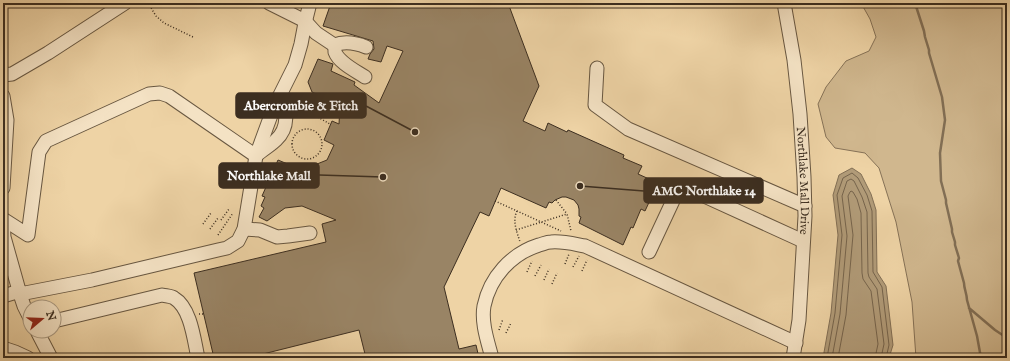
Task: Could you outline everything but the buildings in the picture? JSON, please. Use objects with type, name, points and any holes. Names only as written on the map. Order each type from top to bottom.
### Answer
[{"type":"street","points":[[3,75],[12,74],[48,53],[125,3]]},
{"type":"street","points":[[269,3],[305,21],[316,33],[334,45],[346,42],[361,45],[366,48]]},
{"type":"street","points":[[3,296],[92,280],[227,248],[238,241],[244,229],[256,156],[274,107],[295,65],[310,3]]},
{"type":"street","name":"Northlake Mall Drive","points":[[784,3],[794,60],[800,114],[805,216],[799,320],[793,358]]},
{"type":"street","points":[[334,45],[335,52],[339,58],[365,77]]},
{"type":"street","points":[[597,68],[595,106],[628,129],[804,206]]},
{"type":"street","points":[[3,220],[28,235],[39,152],[46,141],[149,94],[160,93],[169,96],[256,156]]},
{"type":"street","points":[[3,96],[7,120],[3,188]]},
{"type":"street","points":[[3,114],[6,127]]},
{"type":"street","points":[[649,252],[677,192],[689,189],[803,241]]},
{"type":"street","points":[[3,220],[4,237],[22,300]]},
{"type":"street","points":[[244,229],[260,230],[277,237],[310,233]]},
{"type":"street","points":[[492,358],[484,322],[484,307],[490,289],[502,269],[515,257],[531,248],[550,242],[566,242],[585,246],[796,343]]},
{"type":"street","points":[[62,319],[162,295],[173,297],[181,303],[187,311],[198,358]]},
{"type":"street","points":[[41,339],[51,358]]},
{"type":"street","points":[[3,348],[28,358]]},
{"type":"path","points":[[148,3],[156,16],[164,23],[193,37]]},
{"type":"path","points":[[292,112],[302,111],[330,124]]},
{"type":"path","points":[[307,129],[315,132],[321,139],[321,148],[315,156],[305,158],[296,154],[292,145],[298,132],[307,129]]},
{"type":"path","points":[[556,200],[568,214],[571,231]]},
{"type":"path","points":[[496,201],[561,231]]},
{"type":"path","points":[[221,220],[228,209]]},
{"type":"path","points":[[517,211],[515,218],[516,230],[522,245]]},
{"type":"path","points":[[218,234],[233,212]]},
{"type":"path","points":[[203,224],[210,213]]},
{"type":"path","points":[[516,230],[568,214]]},
{"type":"path","points":[[210,229],[218,218]]},
{"type":"path","points":[[565,264],[570,252]]},
{"type":"path","points":[[573,268],[579,256]]},
{"type":"path","points":[[582,272],[587,260]]},
{"type":"path","points":[[527,272],[532,261]]},
{"type":"path","points":[[535,276],[541,265]]},
{"type":"path","points":[[544,280],[549,269]]},
{"type":"path","points":[[552,284],[557,273]]},
{"type":"path","points":[[498,330],[503,319]]},
{"type":"path","points":[[506,334],[511,323]]},
{"type":"shaded area","points":[[861,3],[1007,3],[1007,358],[916,358],[912,302],[896,222],[879,168],[865,153],[835,148],[826,137],[818,104],[826,87],[846,61],[869,51],[876,37],[870,19]]},
{"type":"water","points":[[852,168],[861,174],[871,194],[876,210],[877,272],[886,286],[893,345],[889,358],[823,358],[831,313],[838,235],[833,195],[839,175]]},
{"type":"waterway","points":[[915,3],[942,97],[945,120],[940,153],[941,181],[981,358]]},
{"type":"waterway","points":[[969,308],[1007,338]]},
{"type":"place","name":"Abercrombie & Fitch","points":[[415,132]]},
{"type":"place","name":"Northlake Mall","points":[[383,177]]},
{"type":"place","name":"AMC Northlake 14","points":[[580,186]]}]
